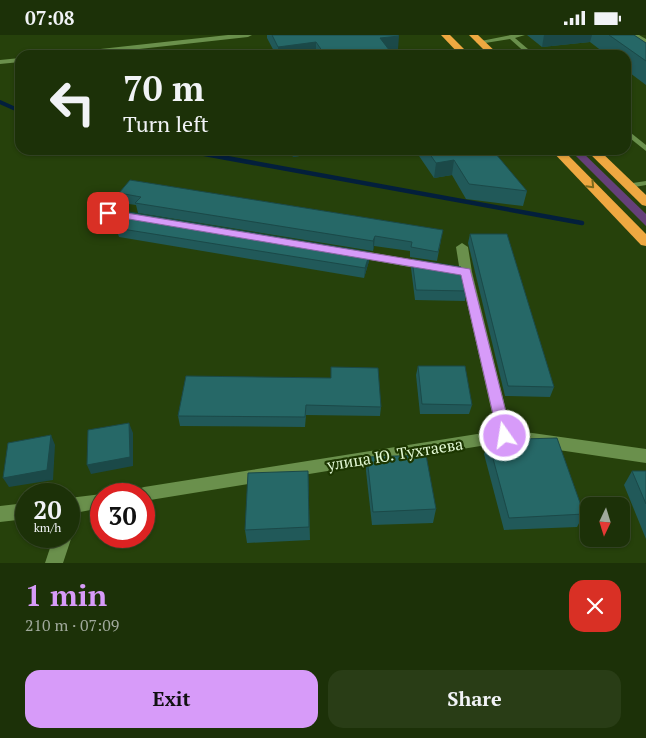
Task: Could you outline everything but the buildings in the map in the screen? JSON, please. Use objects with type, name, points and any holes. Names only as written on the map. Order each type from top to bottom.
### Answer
[{"type":"highway","points":[[445,35],[460,50]]},
{"type":"highway","points":[[476,38],[489,50]]},
{"type":"highway","points":[[562,155],[646,242]]},
{"type":"highway","points":[[597,155],[646,202]]},
{"type":"street","points":[[110,50],[248,35]]},
{"type":"street","points":[[0,62],[15,60]]},
{"type":"street","points":[[108,213],[157,221]]},
{"type":"street","points":[[462,247],[461,271],[505,436]]},
{"type":"street","points":[[340,251],[437,267]]},
{"type":"street","name":"улица Ю. Тухтаева","points":[[155,492],[505,436],[646,456]]},
{"type":"street","points":[[0,514],[15,512]]},
{"type":"street","points":[[54,563],[59,548]]},
{"type":"lane","points":[[476,38],[522,35]]},
{"type":"lane","points":[[635,35],[646,42]]},
{"type":"lane","points":[[511,37],[526,50]]},
{"type":"lane","points":[[631,136],[646,149]]},
{"type":"lane","points":[[630,186],[646,183]]},
{"type":"shaded area","points":[[575,155],[585,155],[646,214],[646,226]]},
{"type":"waterway","points":[[0,102],[15,109]]},
{"type":"waterway","points":[[210,155],[582,223]]},
{"type":"route","points":[[108,213],[466,272],[505,436]]}]
